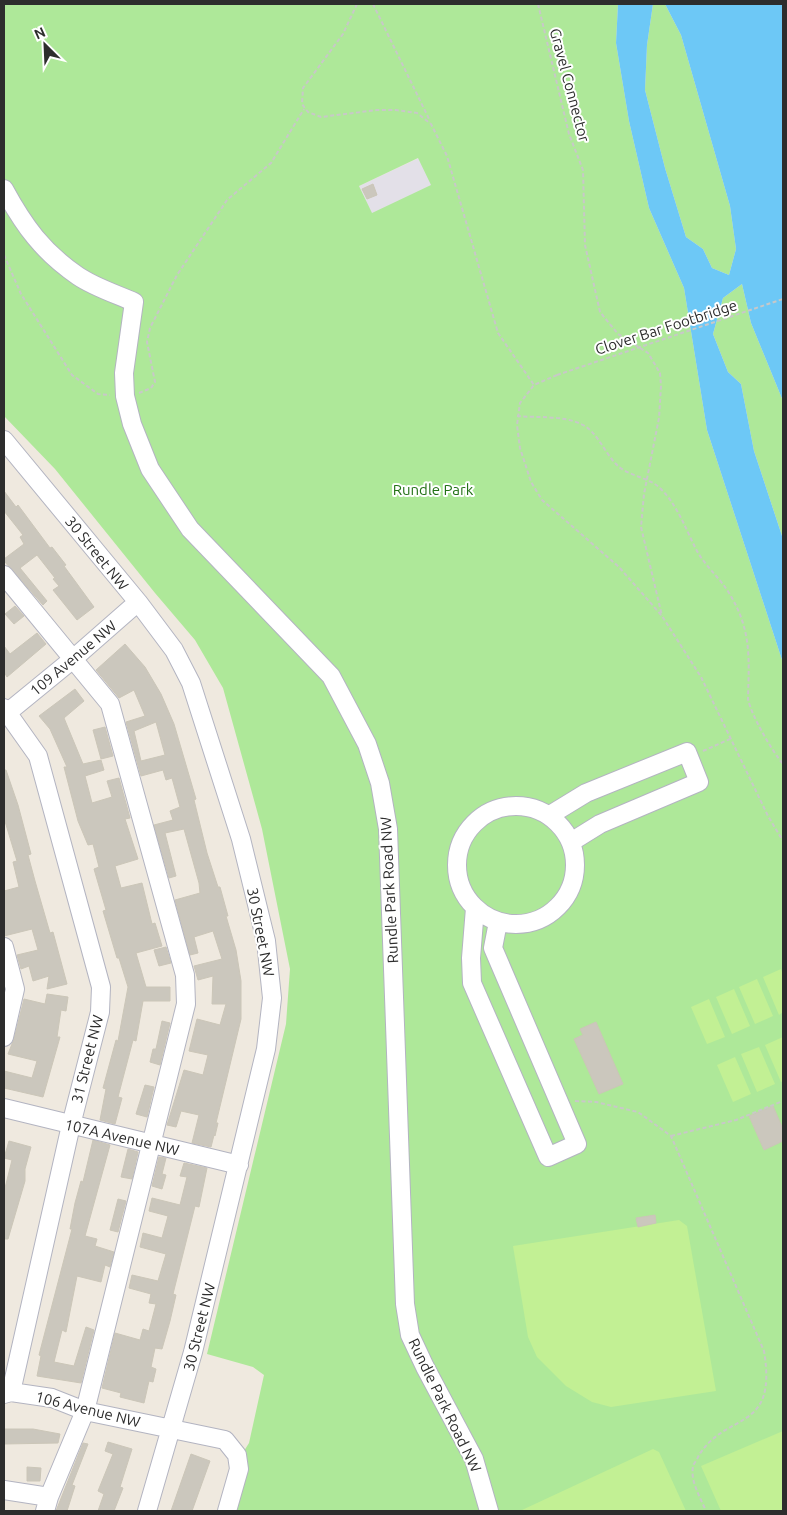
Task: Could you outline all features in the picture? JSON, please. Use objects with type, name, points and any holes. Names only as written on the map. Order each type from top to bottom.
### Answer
[{"type":"street","name":"Rundle Park Road NW","points":[[4,189],[27,229],[48,250],[79,276],[134,302],[124,373],[125,396],[132,424],[150,469],[182,519],[332,676],[367,744],[380,783],[388,829],[405,1304],[410,1335],[474,1459],[489,1511]]},
{"type":"street","name":"30 Street NW","points":[[4,440],[138,602],[174,650],[191,682],[241,839],[270,961],[272,998],[269,1032],[239,1165],[172,1428],[146,1511]]},
{"type":"street","points":[[4,575],[110,704],[185,975],[186,1004],[86,1411],[47,1504],[4,1490]]},
{"type":"street","name":"109 Avenue NW","points":[[6,710],[74,660],[138,602]]},
{"type":"street","name":"31 Street NW","points":[[6,710],[38,756],[101,987],[100,1012],[7,1393]]},
{"type":"street","points":[[550,815],[586,793],[687,752],[699,782],[600,824],[571,842]]},
{"type":"street","points":[[503,806],[528,806],[550,815],[559,824],[571,842],[575,867],[571,887],[560,904],[542,918],[524,924],[498,922],[475,908],[462,891],[456,869],[459,845],[470,826],[484,814],[503,806]]},
{"type":"street","points":[[475,908],[471,958],[472,983],[548,1157],[578,1144],[493,948],[498,922]]},
{"type":"street","points":[[4,947],[15,989],[4,1037]]},
{"type":"street","name":"107A Avenue NW","points":[[4,1108],[239,1165]]},
{"type":"street","name":"106 Avenue NW","points":[[7,1393],[52,1398],[86,1411],[225,1440],[237,1455],[239,1470],[227,1511]]},
{"type":"path","points":[[357,4],[343,34],[303,88],[301,99],[304,109],[321,117],[377,110],[396,110],[417,113],[431,124]]},
{"type":"path","points":[[373,4],[447,156],[498,333],[534,385],[520,403],[517,416],[520,448],[528,474],[542,500],[619,567],[662,616],[701,677],[768,816],[783,840]]},
{"type":"path","name":"Gravel Connector","points":[[538,4],[569,134],[582,170],[585,245],[600,312],[618,334],[648,353],[660,373],[659,418],[641,510],[641,527],[662,616]]},
{"type":"path","points":[[4,255],[21,294],[72,375],[98,394],[125,396],[151,388],[155,382],[147,342],[150,328],[177,275],[227,200],[271,163],[304,109]]},
{"type":"path","name":"Clover Bar Footbridge","points":[[534,385],[557,375],[783,300]]},
{"type":"path","points":[[517,416],[567,420],[582,425],[592,434],[616,464],[626,472],[647,479],[668,496],[704,562],[730,594],[748,635],[748,699],[750,709],[774,753],[783,764]]},
{"type":"path","points":[[689,758],[730,739]]},
{"type":"path","points":[[559,1101],[596,1102],[638,1112],[671,1136],[758,1337],[768,1373],[759,1405],[750,1417],[715,1438],[703,1449],[693,1467],[695,1486],[706,1511]]},
{"type":"path","points":[[671,1136],[736,1120],[783,1101]]},
{"type":"shaded area","points":[[419,158],[432,185],[372,214],[359,186]]},
{"type":"green space","name":"Rundle Park","points":[[4,4],[618,4],[616,43],[629,121],[649,208],[684,288],[707,430],[783,663],[783,1511],[232,1511],[244,1451],[249,1443],[264,1375],[253,1367],[207,1354],[286,1024],[290,969],[262,829],[223,688],[195,640],[55,469],[4,416]],"holes":[[[418,158],[431,185],[372,213],[359,186]]]},
{"type":"green space","points":[[653,4],[665,4],[681,35],[730,206],[736,249],[729,275],[712,268],[703,249],[686,237],[665,168],[645,90],[647,45]]},
{"type":"green space","points":[[742,284],[751,323],[783,401],[783,539],[754,451],[741,384],[728,372],[713,334],[723,298]]},
{"type":"green space","points":[[781,969],[783,975],[783,1012],[779,1015],[763,977]]},
{"type":"green space","points":[[757,979],[773,1016],[755,1024],[739,987]]},
{"type":"green space","points":[[734,989],[750,1026],[732,1034],[716,997]]},
{"type":"green space","points":[[709,999],[725,1037],[707,1044],[691,1007]]},
{"type":"green space","points":[[783,1037],[783,1081],[781,1082],[765,1045]]},
{"type":"green space","points":[[759,1047],[775,1084],[757,1092],[741,1054]]},
{"type":"green space","points":[[735,1057],[751,1094],[733,1102],[717,1065]]},
{"type":"green space","points":[[679,1220],[687,1226],[716,1391],[611,1407],[592,1402],[566,1386],[537,1357],[528,1337],[513,1246]]},
{"type":"green space","points":[[783,1431],[783,1511],[721,1511],[701,1466]]},
{"type":"green space","points":[[653,1449],[659,1452],[686,1511],[522,1510]]},
{"type":"water","points":[[618,4],[653,4],[647,45],[645,90],[665,168],[686,237],[703,249],[712,268],[729,275],[736,249],[730,206],[681,35],[665,4],[783,4],[783,401],[751,323],[742,284],[723,298],[713,334],[728,372],[741,384],[754,451],[783,539],[783,663],[707,430],[684,288],[649,208],[629,121],[616,43]]},
{"type":"building","points":[[373,184],[377,195],[367,199],[362,189]]},
{"type":"building","points":[[4,491],[16,507],[18,505],[50,548],[52,547],[66,565],[64,566],[94,607],[77,620],[53,590],[59,586],[37,555],[20,568],[47,601],[43,605],[4,561],[4,559],[24,544],[20,537],[23,535],[4,511]]},
{"type":"building","points":[[15,606],[24,616],[14,624],[5,614]]},
{"type":"building","points":[[37,633],[46,644],[7,677],[4,672],[4,646],[10,654]]},
{"type":"building","points":[[125,644],[145,667],[161,694],[174,724],[196,799],[194,800],[207,853],[218,887],[220,887],[228,916],[226,916],[236,950],[241,981],[241,1019],[211,1147],[192,1143],[199,1115],[181,1111],[176,1127],[167,1125],[184,1070],[203,1075],[208,1055],[189,1051],[197,1019],[220,1025],[226,1004],[212,1004],[213,976],[198,980],[194,966],[222,959],[213,931],[194,937],[198,953],[190,955],[175,900],[200,893],[199,883],[184,829],[165,833],[176,876],[169,878],[154,825],[173,820],[170,811],[180,807],[172,778],[166,780],[163,770],[141,776],[126,722],[145,716],[134,690],[119,698],[96,670]],"holes":[[[156,722],[165,755],[141,761],[134,731]]]},
{"type":"building","points":[[75,689],[84,701],[64,718],[83,764],[101,760],[104,770],[85,776],[92,803],[112,797],[107,781],[119,778],[130,818],[125,819],[138,859],[115,866],[121,888],[142,883],[152,924],[155,923],[162,946],[136,953],[146,987],[170,987],[170,1001],[143,1001],[136,1041],[133,1040],[118,1097],[122,1098],[115,1124],[100,1120],[106,1089],[103,1088],[116,1040],[118,1041],[128,987],[103,911],[106,910],[94,869],[99,867],[93,844],[88,845],[78,821],[64,767],[67,767],[50,729],[39,716]]},
{"type":"building","points":[[105,727],[113,756],[101,759],[93,730]]},
{"type":"building","points":[[4,770],[6,770],[18,805],[31,854],[28,855],[35,881],[50,933],[53,932],[67,984],[47,989],[49,976],[33,981],[29,966],[21,969],[17,955],[38,950],[32,929],[4,936],[4,891],[19,887],[13,862],[17,861],[4,818]]},
{"type":"building","points":[[166,947],[171,963],[159,966],[154,950]]},
{"type":"building","points":[[47,994],[68,997],[66,1011],[61,1010],[57,1037],[60,1037],[43,1097],[4,1088],[4,1071],[32,1078],[37,1061],[8,1054],[14,1039],[24,999],[45,1004]]},
{"type":"building","points":[[162,1021],[170,1023],[160,1065],[150,1062],[153,1049],[156,1049]]},
{"type":"building","points":[[596,1022],[623,1084],[599,1094],[574,1039],[583,1035],[580,1029]]},
{"type":"building","points":[[145,1085],[154,1087],[147,1117],[136,1114]]},
{"type":"building","points":[[773,1106],[783,1129],[783,1141],[764,1150],[749,1116]]},
{"type":"building","points":[[93,1140],[110,1145],[85,1236],[97,1239],[95,1246],[114,1252],[110,1267],[105,1265],[101,1282],[77,1276],[66,1332],[62,1330],[54,1362],[74,1366],[86,1327],[94,1330],[81,1383],[37,1376],[41,1356],[39,1355],[72,1229],[70,1229],[75,1203],[81,1181],[83,1182]]},
{"type":"building","points":[[9,1141],[31,1147],[25,1169],[25,1181],[8,1239],[4,1239],[4,1192],[12,1160],[4,1158]]},
{"type":"building","points":[[128,1149],[138,1152],[132,1179],[121,1177]]},
{"type":"building","points":[[159,1157],[166,1158],[162,1174],[166,1175],[162,1189],[152,1186]]},
{"type":"building","points":[[184,1163],[207,1168],[199,1207],[195,1206],[173,1294],[176,1295],[170,1321],[162,1349],[155,1348],[151,1367],[156,1369],[153,1382],[149,1381],[144,1403],[120,1397],[121,1393],[102,1388],[115,1333],[140,1340],[143,1329],[149,1331],[156,1304],[149,1303],[151,1294],[129,1288],[132,1275],[158,1281],[166,1254],[140,1247],[143,1233],[162,1238],[168,1216],[149,1211],[152,1198],[180,1205],[187,1177],[180,1176]]},
{"type":"building","points":[[118,1199],[126,1201],[118,1232],[110,1230]]},
{"type":"building","points":[[655,1215],[656,1223],[638,1227],[636,1218]]},
{"type":"building","points":[[4,1429],[33,1429],[60,1434],[58,1443],[4,1444]]},
{"type":"building","points":[[108,1442],[132,1449],[120,1487],[123,1488],[114,1511],[98,1511],[104,1494],[98,1491],[113,1454],[105,1451]]},
{"type":"building","points":[[83,1443],[88,1444],[72,1485],[75,1486],[67,1511],[56,1511]]},
{"type":"building","points":[[191,1454],[210,1461],[192,1511],[171,1511]]},
{"type":"building","points":[[27,1467],[41,1468],[40,1481],[27,1481]]}]
